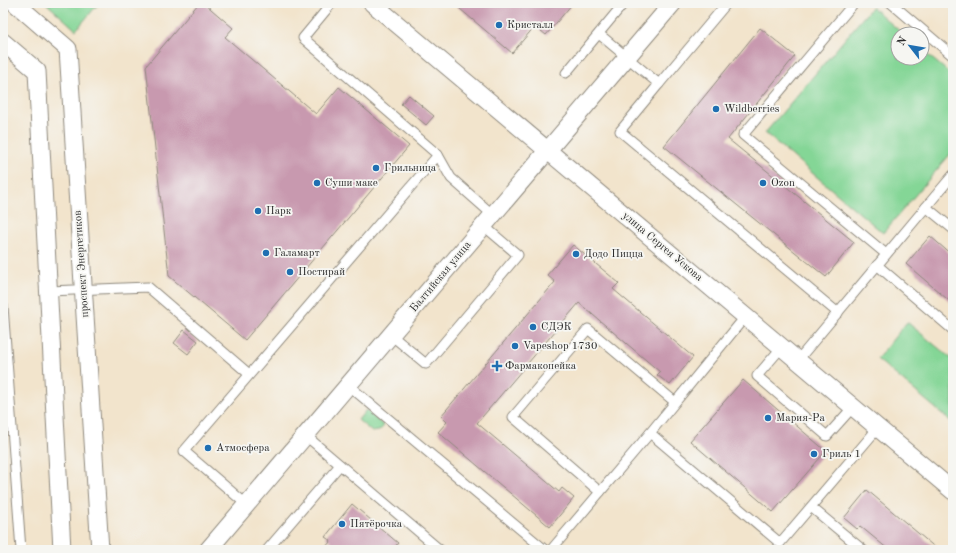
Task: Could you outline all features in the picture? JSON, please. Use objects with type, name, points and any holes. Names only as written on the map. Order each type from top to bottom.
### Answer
[{"type":"street","name":"проспект Энергетиков","points":[[15,3],[68,48],[100,550]]},
{"type":"street","name":"улица Сергея Ускова","points":[[372,3],[953,491]]},
{"type":"street","name":"Балтийская улица","points":[[208,550],[549,151],[671,4]]},
{"type":"street","points":[[3,42],[37,71],[62,550]]},
{"type":"lane","points":[[332,3],[303,38],[438,155],[451,178],[518,255],[426,364],[391,335]]},
{"type":"lane","points":[[566,73],[624,3]]},
{"type":"lane","points":[[727,3],[620,131],[838,313]]},
{"type":"lane","points":[[854,3],[743,135],[886,254]]},
{"type":"lane","points":[[891,3],[953,56]]},
{"type":"lane","points":[[599,34],[659,84]]},
{"type":"lane","points":[[247,505],[184,451],[438,155]]},
{"type":"lane","points":[[798,360],[953,175]]},
{"type":"lane","points":[[926,207],[953,229]]},
{"type":"lane","points":[[877,265],[953,330]]},
{"type":"lane","points":[[49,292],[148,288],[250,374]]},
{"type":"lane","points":[[3,306],[6,367],[21,550]]},
{"type":"lane","points":[[551,550],[650,433],[745,316]]},
{"type":"lane","points":[[600,492],[513,417],[518,411],[588,328],[675,402]]},
{"type":"lane","points":[[782,347],[757,376],[828,436],[853,407]]},
{"type":"lane","points":[[348,385],[545,550]]},
{"type":"lane","points":[[650,433],[779,547],[878,428]]},
{"type":"lane","points":[[306,435],[440,550]]},
{"type":"lane","points":[[267,550],[340,465]]},
{"type":"lane","points":[[811,507],[863,550]]},
{"type":"green space","points":[[46,3],[99,3],[76,30]]},
{"type":"green space","points":[[872,7],[894,26],[890,26],[890,66],[930,66],[930,57],[953,76],[953,151],[883,233],[765,133]]},
{"type":"green space","points":[[907,322],[953,360],[953,423],[877,359]]},
{"type":"green space","points":[[366,410],[384,426],[379,431],[372,432],[358,420]]},
{"type":"building","name":"Парк","points":[[199,3],[204,3],[233,28],[225,37],[316,114],[339,87],[409,146],[245,340],[169,276],[146,66]]},
{"type":"building","points":[[453,3],[573,3],[546,35],[535,26],[512,53]]},
{"type":"building","points":[[760,28],[795,56],[728,139],[854,242],[826,277],[664,146]]},
{"type":"building","points":[[409,95],[434,116],[426,125],[401,104]]},
{"type":"building","points":[[930,236],[953,256],[953,304],[906,264]]},
{"type":"building","points":[[573,245],[619,283],[613,289],[693,357],[670,385],[657,375],[660,372],[579,303],[477,423],[559,492],[562,488],[574,498],[550,527],[438,432],[447,422],[441,416],[555,282],[547,275]]},
{"type":"building","points":[[184,330],[198,341],[188,354],[174,343]]},
{"type":"building","points":[[743,380],[826,451],[773,512],[690,441]]},
{"type":"building","points":[[867,490],[938,550],[889,550],[860,526],[857,529],[844,518]]},
{"type":"building","points":[[352,504],[398,543],[392,550],[323,550],[331,541],[325,537]]},
{"type":"place","name":"Кристалл","points":[[499,25]]},
{"type":"place","name":"Wildberries","points":[[716,109]]},
{"type":"place","name":"Грильница","points":[[376,168]]},
{"type":"place","name":"Суши маке","points":[[317,183]]},
{"type":"place","name":"Ozon","points":[[763,183]]},
{"type":"place","name":"Парк","points":[[258,211]]},
{"type":"place","name":"Галамарт","points":[[266,253]]},
{"type":"place","name":"Додо Пицца","points":[[576,254]]},
{"type":"place","name":"Постирай","points":[[290,272]]},
{"type":"place","name":"СДЭК","points":[[533,327]]},
{"type":"place","name":"Vapeshop 1730","points":[[515,346]]},
{"type":"place","name":"Фармакопейка","points":[[497,366]]},
{"type":"place","name":"Мария-Ра","points":[[768,418]]},
{"type":"place","name":"Атмосфера","points":[[208,448]]},
{"type":"place","name":"Гриль 1","points":[[814,454]]},
{"type":"place","name":"Пятёрочка","points":[[342,524]]}]
